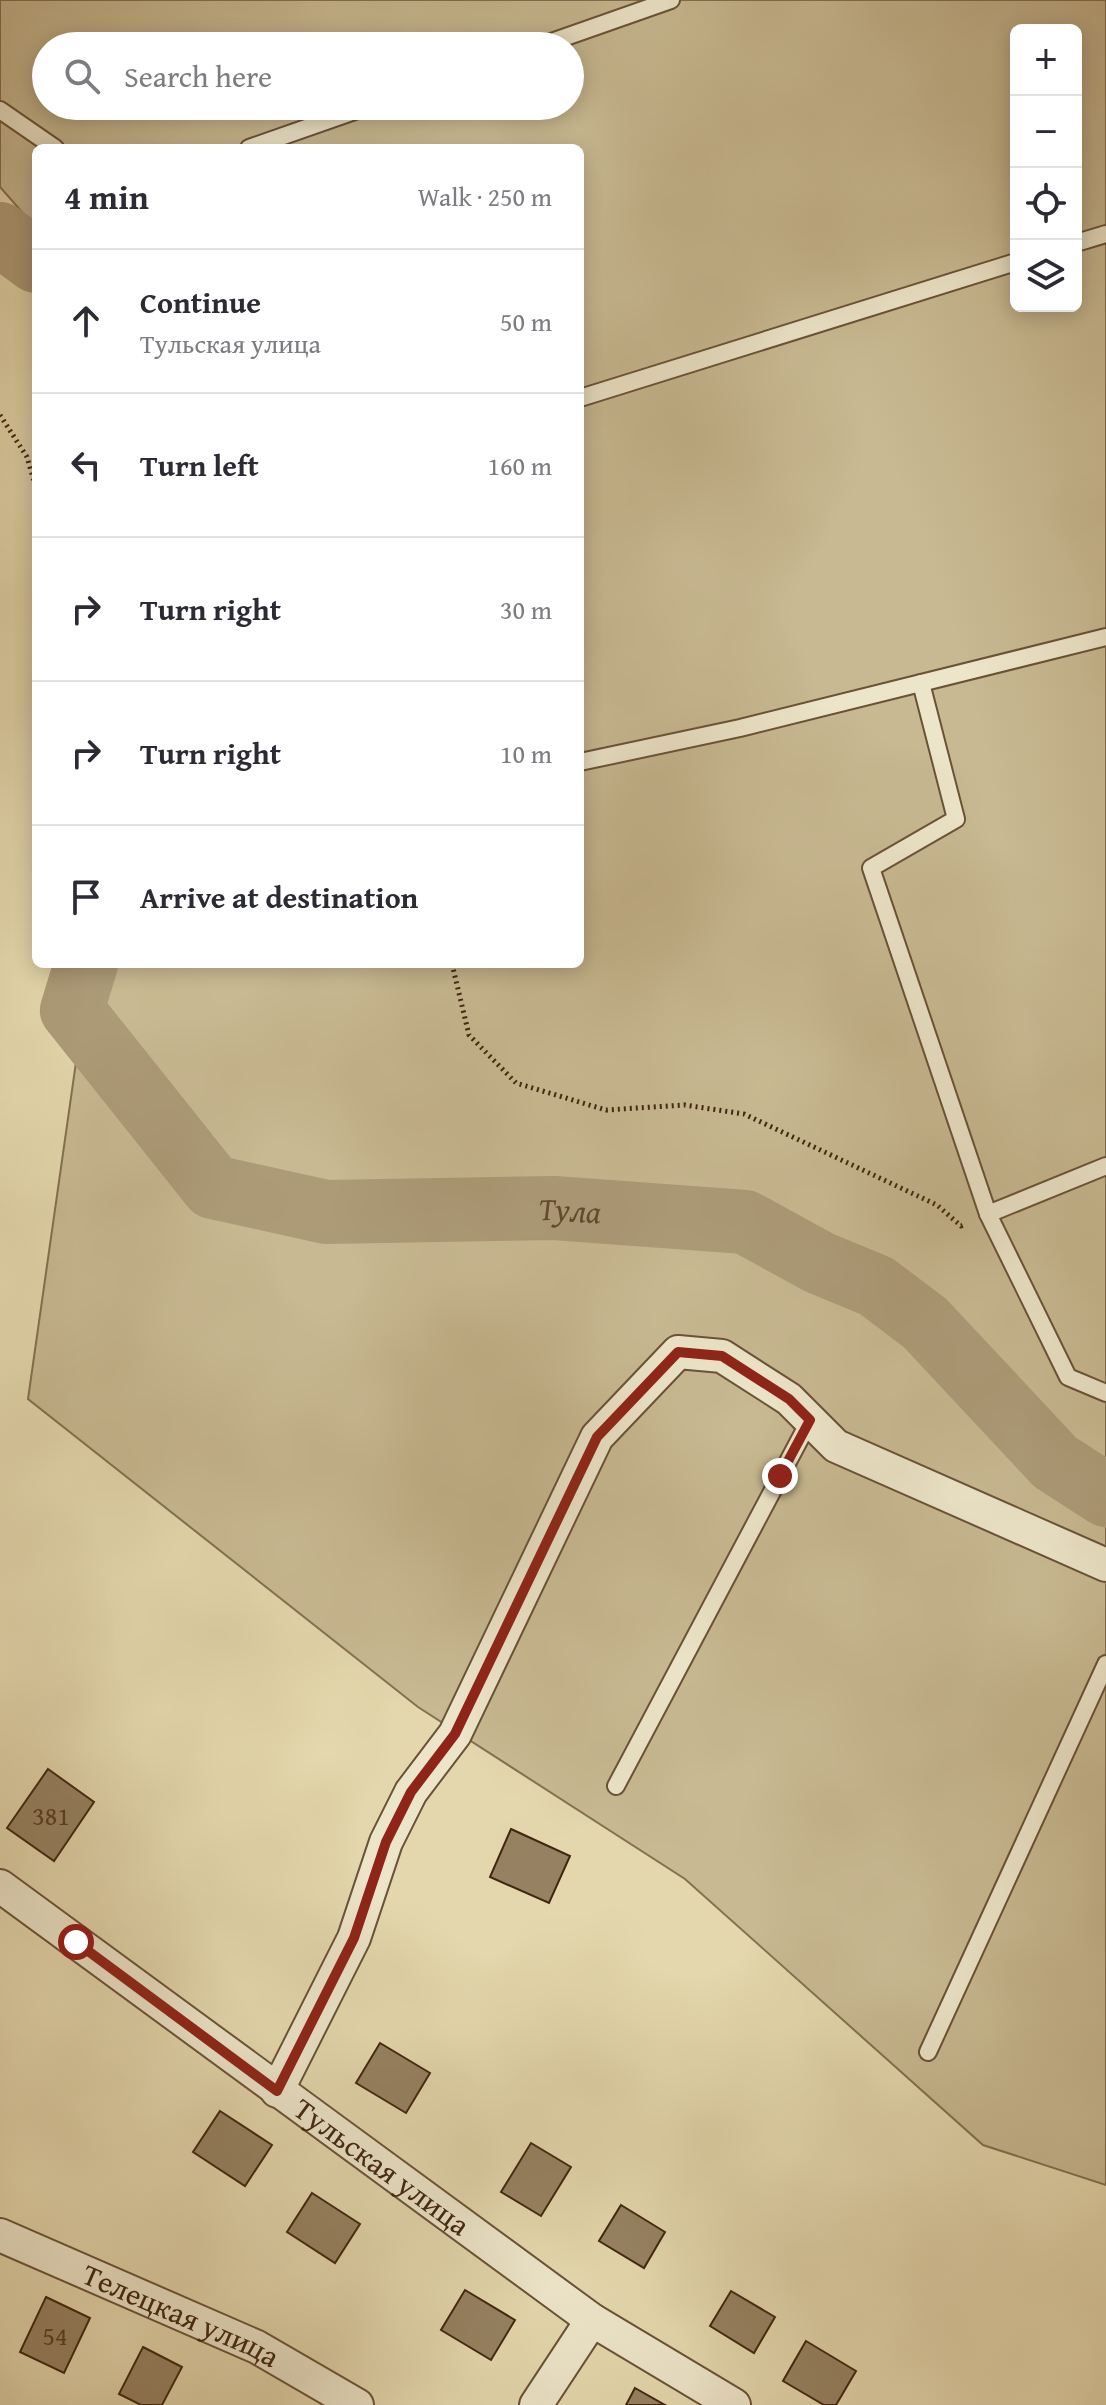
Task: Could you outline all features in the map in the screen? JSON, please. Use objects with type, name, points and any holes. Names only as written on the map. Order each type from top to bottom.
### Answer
[{"type":"street","points":[[277,2091],[354,1938],[386,1842],[411,1792],[455,1734],[597,1437],[678,1352],[722,1356],[789,1399],[836,1446],[1106,1565]]},
{"type":"street","name":"Тульская улица","points":[[0,1886],[592,2320],[734,2405]]},
{"type":"street","name":"Телецкая улица","points":[[0,2235],[257,2347],[357,2405]]},
{"type":"street","points":[[536,2405],[592,2320]]},
{"type":"lane","points":[[580,32],[671,0]]},
{"type":"lane","points":[[0,110],[49,144]]},
{"type":"lane","points":[[260,144],[329,120]]},
{"type":"lane","points":[[1082,241],[1106,234]]},
{"type":"lane","points":[[584,397],[1010,264]]},
{"type":"lane","points":[[584,761],[740,728],[1106,637]]},
{"type":"lane","points":[[921,683],[956,819],[871,868],[988,1214],[1068,1377],[1106,1393]]},
{"type":"lane","points":[[988,1214],[1106,1166]]},
{"type":"lane","points":[[616,1786],[810,1420]]},
{"type":"lane","points":[[928,2052],[1106,1664]]},
{"type":"path","points":[[0,415],[27,457],[32,474]]},
{"type":"path","points":[[453,968],[469,1035],[516,1083],[606,1110],[685,1105],[744,1114],[937,1205],[961,1226],[988,1214]]},
{"type":"shaded area","points":[[0,0],[1106,0],[1106,2185],[983,2145],[685,1879],[418,1707],[28,1399],[89,968],[584,968],[584,144],[32,144],[32,223],[0,187]]},
{"type":"building","points":[[48,1769],[94,1802],[54,1861],[7,1828]]},
{"type":"building","points":[[511,1829],[570,1856],[549,1903],[490,1877]]},
{"type":"building","points":[[380,2043],[430,2073],[406,2113],[356,2083]]},
{"type":"building","points":[[220,2111],[272,2145],[245,2186],[193,2152]]},
{"type":"building","points":[[531,2143],[571,2167],[541,2216],[501,2192]]},
{"type":"building","points":[[312,2193],[360,2224],[335,2263],[287,2232]]},
{"type":"building","points":[[621,2205],[665,2232],[644,2268],[599,2241]]},
{"type":"building","points":[[465,2290],[515,2320],[491,2360],[441,2330]]},
{"type":"building","points":[[731,2291],[775,2317],[754,2353],[710,2326]]},
{"type":"building","points":[[46,2297],[90,2318],[64,2373],[20,2352]]},
{"type":"building","points":[[806,2341],[856,2371],[836,2405],[824,2405],[783,2381]]},
{"type":"building","points":[[143,2347],[182,2367],[162,2405],[141,2405],[119,2394]]},
{"type":"building","points":[[635,2388],[665,2405],[626,2405]]},
{"type":"waterway","name":"Тула","points":[[0,234],[32,258]]},
{"type":"waterway","name":"Тула","points":[[85,968],[72,1010],[213,1187],[326,1212],[554,1208],[745,1222],[820,1263],[876,1286],[925,1323],[1055,1462],[1106,1495]]},
{"type":"route","points":[[76,1942],[277,2091],[354,1938],[386,1842],[411,1792],[455,1734],[597,1437],[678,1352],[722,1356],[789,1399],[810,1420],[780,1476]]}]
